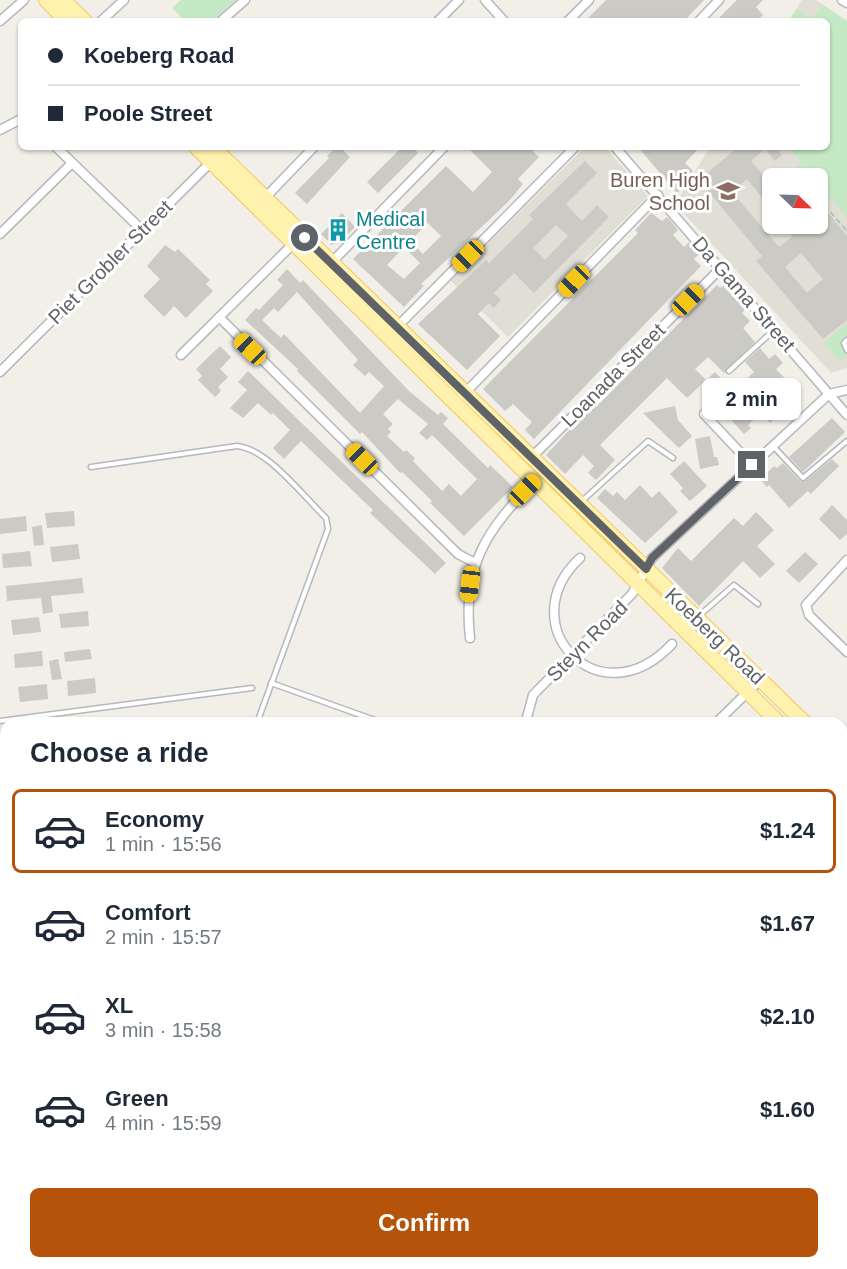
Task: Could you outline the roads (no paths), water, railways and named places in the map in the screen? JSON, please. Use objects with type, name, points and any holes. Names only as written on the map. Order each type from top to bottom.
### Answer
[{"type":"main road","points":[[46,0],[64,18]]},
{"type":"main road","points":[[63,0],[82,18]]},
{"type":"main road","name":"Koeberg Road","points":[[215,154],[261,202],[294,243],[393,331]]},
{"type":"main road","name":"Koeberg Road","points":[[261,202],[331,263],[393,331],[460,398],[535,481],[773,717]]},
{"type":"main road","name":"Koeberg Road","points":[[460,398],[531,458],[799,717]]},
{"type":"street","points":[[0,21],[24,0]]},
{"type":"street","points":[[104,18],[124,0]]},
{"type":"street","points":[[224,18],[245,0]]},
{"type":"street","points":[[441,18],[459,0]]},
{"type":"street","points":[[485,0],[501,18]]},
{"type":"street","points":[[571,18],[589,0]]},
{"type":"street","points":[[702,18],[720,0]]},
{"type":"street","points":[[842,0],[847,3]]},
{"type":"street","points":[[0,130],[18,121]]},
{"type":"street","points":[[60,150],[141,230]]},
{"type":"street","points":[[261,202],[311,150]]},
{"type":"street","points":[[331,263],[441,150]]},
{"type":"street","points":[[393,331],[572,150]]},
{"type":"street","name":"Da Gama Street","points":[[618,150],[847,416]]},
{"type":"street","name":"Piet Grobler Street","points":[[0,372],[215,154]]},
{"type":"street","points":[[0,234],[72,163]]},
{"type":"street","points":[[460,398],[658,195]]},
{"type":"street","points":[[181,355],[294,243]]},
{"type":"street","name":"Loanada Street","points":[[531,458],[721,268]]},
{"type":"street","points":[[219,318],[458,554],[475,563]]},
{"type":"street","points":[[829,394],[847,390]]},
{"type":"street","name":"Steyn Road","points":[[527,717],[533,695],[631,596],[652,558],[829,394]]},
{"type":"street","points":[[704,414],[752,465]]},
{"type":"street","points":[[470,638],[468,601],[475,563],[492,528],[535,481]]},
{"type":"street","points":[[580,558],[568,569],[559,583],[554,606],[556,630],[563,645],[573,655],[586,666],[616,675],[647,666],[672,644]]},
{"type":"street","points":[[847,560],[809,600],[806,610],[847,652]]},
{"type":"street","points":[[722,717],[761,679]]},
{"type":"lane","points":[[729,371],[774,329]]},
{"type":"lane","points":[[847,340],[844,343],[847,350]]},
{"type":"lane","points":[[579,504],[648,441],[673,458]]},
{"type":"lane","points":[[772,446],[803,478],[847,441]]},
{"type":"lane","points":[[91,467],[237,446],[248,447],[265,457],[326,518],[328,530],[259,717]]},
{"type":"lane","points":[[697,618],[734,585],[758,604]]},
{"type":"lane","points":[[271,683],[366,717]]},
{"type":"lane","points":[[46,717],[252,688]]},
{"type":"place","name":"Buren High School","points":[[728,191]]},
{"type":"place","name":"Medical Centre","points":[[338,230]]}]
